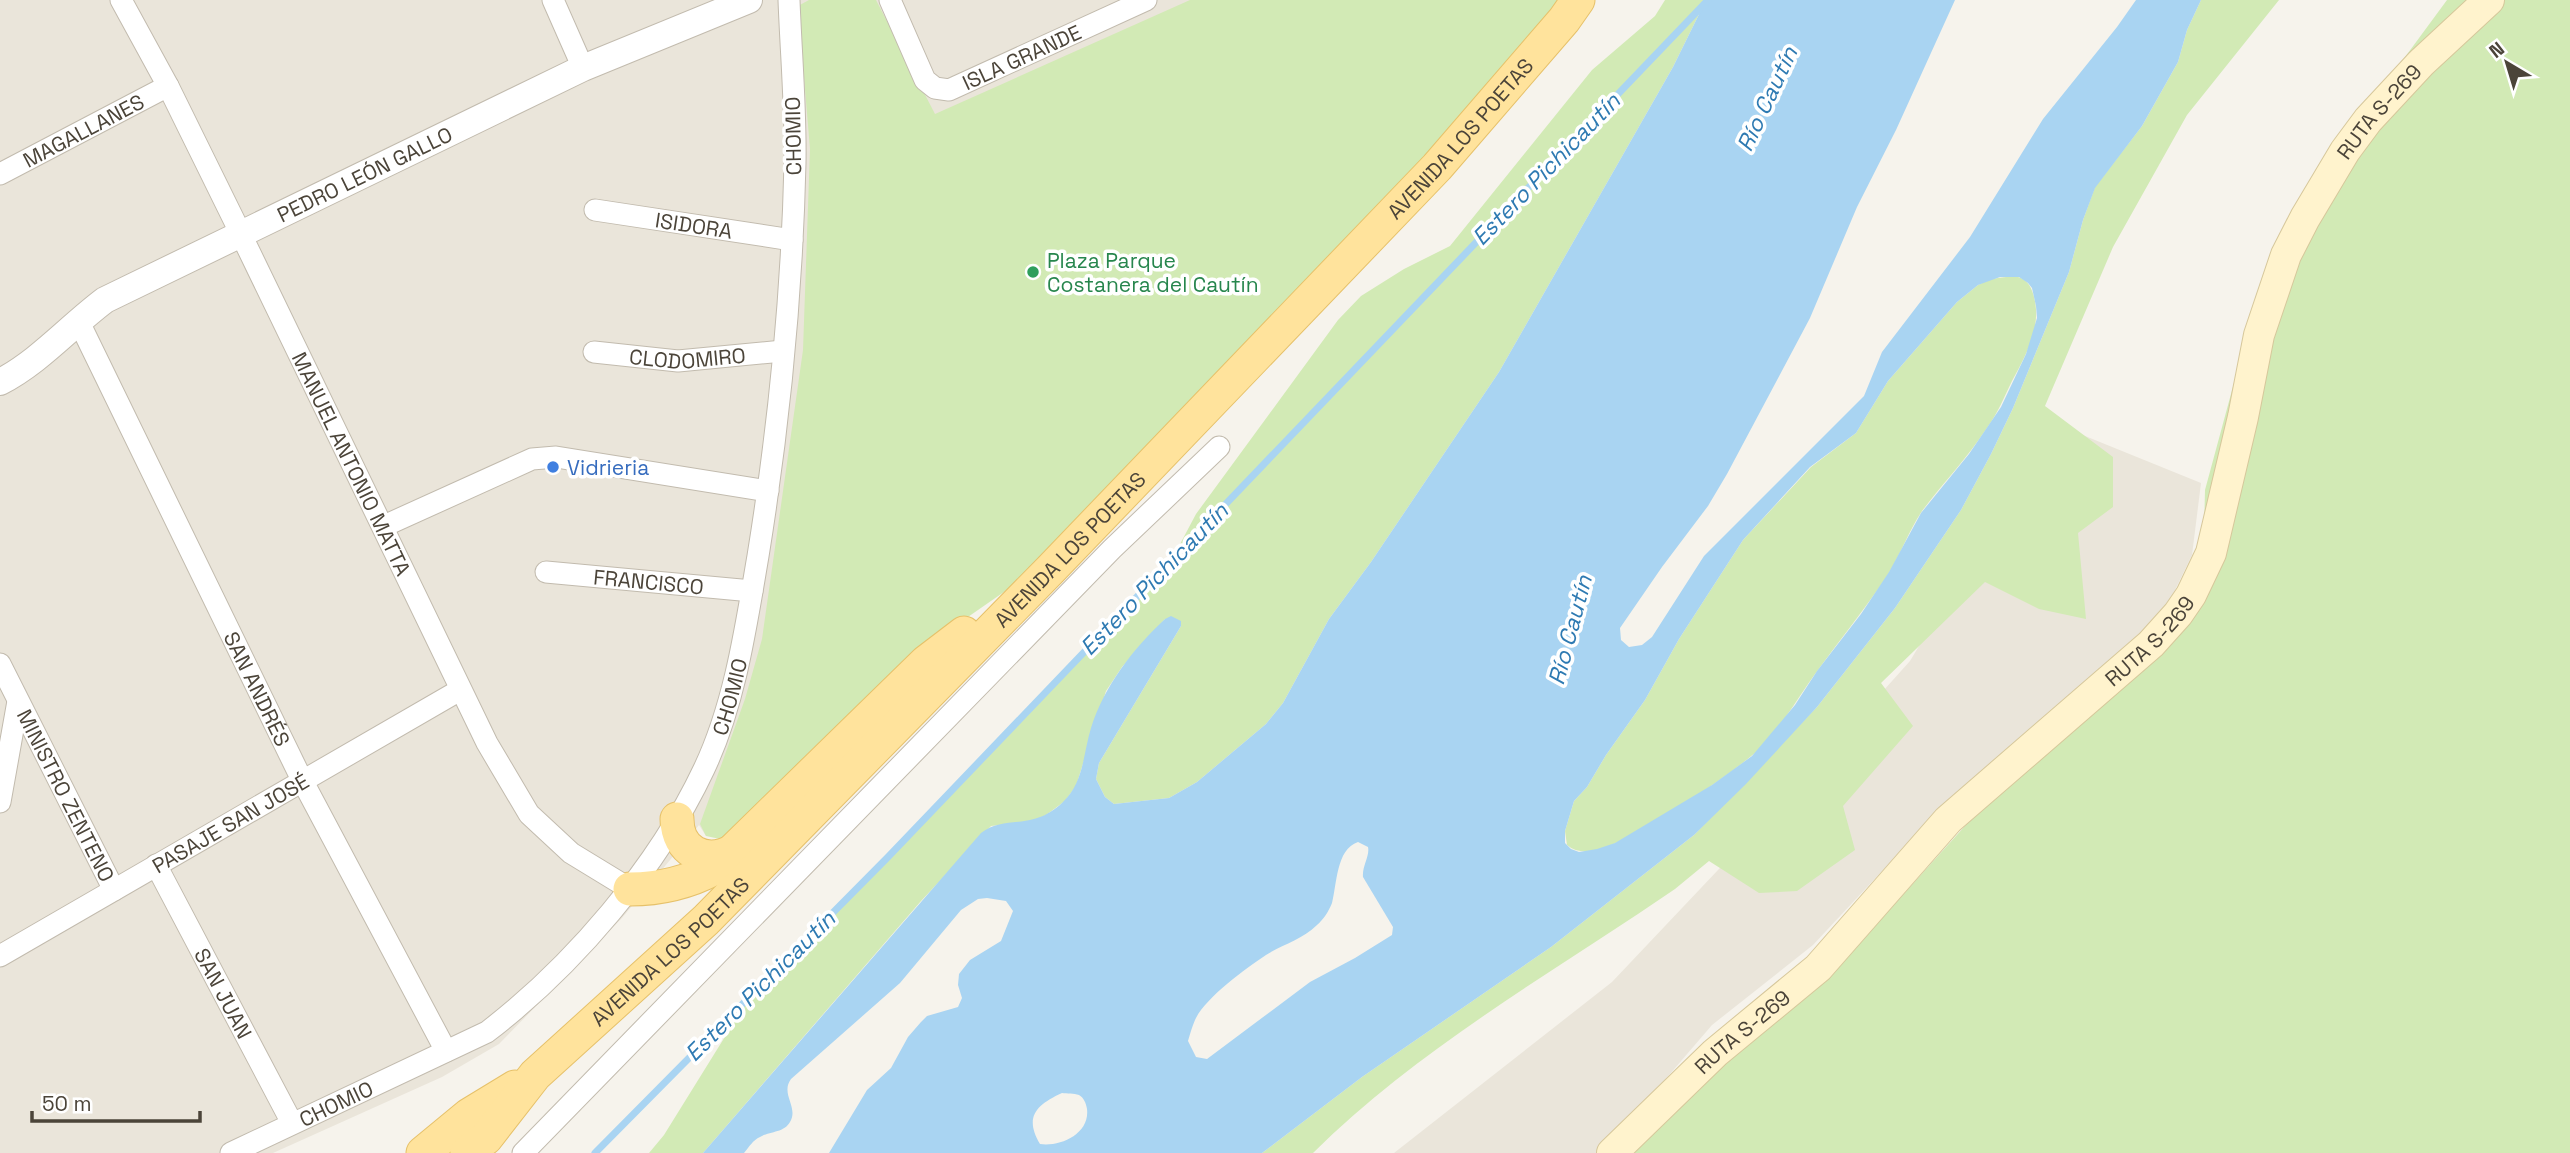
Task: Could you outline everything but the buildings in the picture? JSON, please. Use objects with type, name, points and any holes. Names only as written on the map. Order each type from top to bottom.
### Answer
[{"type":"main road","name":"AVENIDA LOS POETAS","points":[[467,1153],[485,1138],[535,1075],[706,920],[1022,599],[1437,167],[1564,20],[1578,0]]},
{"type":"main road","name":"RUTA S-269","points":[[1612,1153],[1714,1053],[1818,968],[1948,820],[2151,644],[2178,614],[2211,553],[2259,335],[2276,281],[2305,218],[2331,173],[2368,120],[2421,63],[2489,0]]},
{"type":"main road","points":[[630,889],[650,889],[685,882],[715,868],[926,662],[972,628],[1022,599]]},
{"type":"main road","points":[[677,819],[680,838],[693,853],[713,858],[733,851]]},
{"type":"main road","name":"AVENIDA LOS POETAS","points":[[423,1153],[469,1115],[535,1075]]},
{"type":"street","name":"MANUEL ANTONIO MATTA","points":[[121,0],[168,86],[384,526],[460,690],[529,814],[571,853],[630,889]]},
{"type":"street","points":[[553,0],[583,68]]},
{"type":"street","name":"PEDRO LEÓN GALLO","points":[[0,382],[22,371],[78,320],[105,300],[583,68],[749,0]]},
{"type":"street","name":"CHOMIO","points":[[231,1153],[488,1032],[522,1006],[555,974],[630,889],[677,819],[705,768],[741,654],[777,426],[789,299],[795,160],[789,0]]},
{"type":"street","name":"ISLA GRANDE","points":[[890,0],[925,80],[935,88],[949,90],[1146,0]]},
{"type":"street","name":"MAGALLANES","points":[[0,174],[168,86]]},
{"type":"street","name":"ISIDORA","points":[[595,210],[792,240]]},
{"type":"street","name":"SAN ANDRÉS","points":[[78,320],[302,779],[446,1051]]},
{"type":"street","name":"CLODOMIRO","points":[[594,352],[678,361],[783,351]]},
{"type":"street","points":[[523,1153],[1112,550],[1219,447]]},
{"type":"street","points":[[384,526],[532,459],[556,457],[768,491]]},
{"type":"street","name":"FRANCISCO","points":[[546,572],[752,591]]},
{"type":"street","name":"MINISTRO ZENTENO","points":[[0,664],[114,890]]},
{"type":"street","name":"PASAJE SAN JOSÉ","points":[[0,956],[460,690]]},
{"type":"street","points":[[0,802],[18,701]]},
{"type":"street","name":"SAN JUAN","points":[[156,864],[292,1123]]},
{"type":"shaded area","points":[[0,0],[1565,0],[906,660],[808,753],[749,817],[706,836],[699,825],[622,918],[499,1044],[442,1077],[273,1153],[0,1153]]},
{"type":"shaded area","points":[[2053,423],[2201,483],[2192,555],[2162,617],[2086,688],[1952,796],[1813,945],[1712,1025],[1602,1153],[1394,1153],[1612,982],[1804,779],[1910,661]]},
{"type":"green space","points":[[809,0],[876,0],[935,114],[1190,0],[1565,0],[1460,132],[1014,585],[906,660],[808,753],[749,817],[720,839],[706,836],[700,824],[745,699],[762,639],[803,350],[810,149],[798,6]]},
{"type":"green space","points":[[1665,0],[1706,0],[1673,67],[1499,372],[1371,562],[1329,619],[1283,703],[1266,724],[1197,782],[1169,798],[1114,804],[1105,797],[1096,779],[1099,763],[1181,626],[1165,619],[1122,667],[1106,691],[1076,786],[1065,801],[1034,821],[991,826],[921,901],[703,1153],[649,1153],[664,1135],[749,998],[1170,563],[1196,514],[1338,320],[1361,296],[1404,269],[1450,246],[1592,70],[1655,16]]},
{"type":"green space","points":[[2201,0],[2279,0],[2187,115],[2113,247],[2045,406],[2113,457],[2113,507],[2078,533],[2086,619],[2039,609],[1985,582],[1881,683],[1913,726],[1843,806],[1855,850],[1797,891],[1759,893],[1709,861],[1675,889],[1442,1045],[1354,1115],[1313,1153],[1262,1153],[1362,1077],[1551,947],[1694,835],[1817,707],[1895,608],[1961,510],[2013,408],[2069,272],[2095,187],[2142,126],[2178,62],[2187,30]]},
{"type":"green space","points":[[2447,0],[2570,0],[2570,1153],[1629,1153],[1713,1071],[1827,979],[1965,826],[2155,653],[2203,574],[2205,490],[2241,357],[2355,125]]},
{"type":"green space","points":[[2014,276],[2025,280],[2031,289],[2036,319],[2027,351],[1998,411],[1972,449],[1922,511],[1887,576],[1778,727],[1760,748],[1724,777],[1632,834],[1594,851],[1575,850],[1567,845],[1565,831],[1574,801],[1587,787],[1645,700],[1679,639],[1743,540],[1811,467],[1856,433],[1888,381],[1957,302],[1990,279]]},
{"type":"water","name":"Río Cautín","points":[[1706,0],[1955,0],[1896,130],[1857,207],[1810,318],[1727,474],[1708,506],[1620,628],[1621,640],[1629,647],[1642,645],[1652,637],[1704,556],[1864,396],[1882,352],[1970,237],[2043,119],[2136,0],[2201,0],[2187,30],[2178,62],[2142,126],[2095,188],[2069,272],[2013,408],[1961,510],[1895,608],[1817,707],[1746,784],[1694,835],[1551,947],[1362,1077],[1262,1153],[829,1153],[867,1090],[891,1068],[908,1037],[921,1022],[927,1016],[958,1007],[962,998],[958,985],[959,974],[970,960],[1001,941],[1013,911],[1006,901],[987,898],[978,899],[961,910],[900,983],[791,1079],[787,1090],[792,1116],[787,1126],[758,1138],[744,1153],[703,1153],[981,833],[1000,824],[1041,817],[1052,811],[1070,794],[1079,777],[1091,728],[1104,697],[1131,656],[1165,619],[1171,616],[1181,621],[1181,626],[1099,763],[1096,779],[1105,797],[1114,804],[1169,798],[1197,782],[1266,724],[1283,703],[1329,619],[1371,562],[1499,372],[1673,67]],"holes":[[[2000,277],[2019,277],[2028,283],[2032,288],[2037,318],[2026,354],[2001,407],[1969,454],[1921,513],[1889,572],[1795,705],[1752,756],[1712,785],[1615,843],[1579,852],[1571,849],[1565,843],[1565,831],[1574,801],[1587,787],[1645,700],[1679,639],[1743,540],[1810,467],[1856,433],[1888,381],[1957,302],[1978,285]],[[1358,842],[1368,847],[1363,877],[1393,927],[1392,935],[1310,982],[1207,1059],[1196,1057],[1188,1041],[1200,1011],[1216,993],[1247,968],[1305,934],[1321,921],[1332,903],[1341,860],[1351,846]],[[1062,1093],[1079,1095],[1087,1109],[1087,1118],[1079,1132],[1064,1141],[1040,1144],[1035,1135],[1033,1119],[1045,1102]]]},
{"type":"waterway","name":"Estero Pichicautín","points":[[595,1153],[888,857],[1708,0]]},
{"type":"place","name":"Plaza Parque Costanera del Cautín","points":[[1033,272]]},
{"type":"place","name":"Vidrieria","points":[[553,467]]}]
